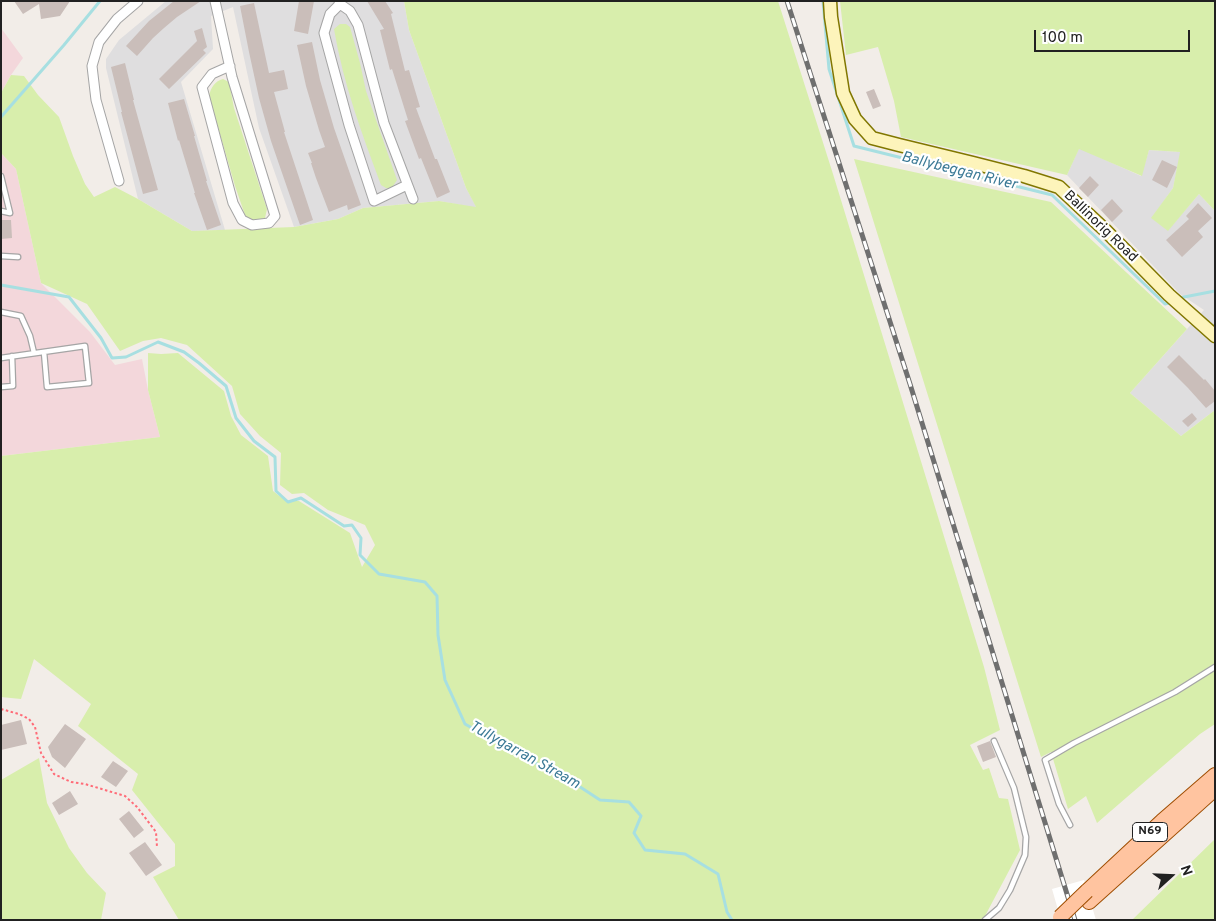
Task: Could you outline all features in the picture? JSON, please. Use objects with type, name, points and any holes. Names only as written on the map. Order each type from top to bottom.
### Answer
[{"type":"main road","name":"N69","points":[[1088,897],[1162,821],[1215,775]]},
{"type":"main road","name":"N69","points":[[1062,919],[1215,789]]},
{"type":"street","points":[[119,181],[96,100],[92,66],[100,42],[118,19],[138,1]]},
{"type":"street","points":[[215,1],[230,66],[275,216],[269,223],[252,225],[242,220],[234,203],[202,87],[212,74],[230,66]]},
{"type":"street","name":"Ballinorig Road","points":[[830,1],[843,93],[855,119],[872,138],[899,146],[973,162],[1059,187],[1215,336]]},
{"type":"street","points":[[407,185],[374,201],[349,125],[324,33],[330,14],[340,2],[350,11],[358,25],[384,123],[407,185],[412,199]]},
{"type":"lane","points":[[1,176],[10,213],[1,211]]},
{"type":"lane","points":[[1,256],[18,257]]},
{"type":"lane","points":[[1,312],[21,316],[30,336],[34,353]]},
{"type":"lane","points":[[1,358],[85,346],[89,382],[47,387],[44,352]]},
{"type":"lane","points":[[1,387],[13,386],[12,356]]},
{"type":"lane","points":[[1070,825],[1059,804],[1045,760],[1074,743],[1176,692],[1215,667]]},
{"type":"lane","points":[[985,920],[999,908],[1010,890],[1025,855],[1026,837],[1014,788],[994,741]]},
{"type":"path","points":[[1,709],[29,719],[36,727],[41,752],[54,774],[71,782],[85,784],[125,796],[137,807],[156,832],[157,848]]},
{"type":"shaded area","points":[[166,1],[404,1],[409,30],[466,188],[477,208],[439,201],[363,208],[338,219],[294,227],[259,128],[233,7],[211,16],[213,49],[181,82],[225,230],[192,231],[138,199],[106,68],[106,59],[119,40]]},
{"type":"shaded area","points":[[1,28],[23,58],[1,93]]},
{"type":"shaded area","points":[[1079,148],[1141,176],[1149,150],[1181,152],[1173,188],[1152,218],[1168,230],[1199,194],[1215,211],[1215,410],[1181,436],[1130,393],[1204,310],[1180,294],[1067,175]]},
{"type":"shaded area","points":[[1,153],[16,169],[41,283],[90,332],[115,365],[142,359],[160,437],[1,456]]},
{"type":"green space","points":[[404,1],[778,1],[984,667],[1000,730],[970,745],[983,770],[989,768],[999,798],[1008,799],[1020,850],[985,916],[980,920],[179,920],[153,877],[175,866],[175,844],[132,790],[138,774],[78,726],[91,704],[34,659],[21,699],[1,697],[1,456],[160,437],[148,390],[148,353],[178,353],[224,391],[231,416],[241,435],[268,456],[273,491],[286,501],[299,501],[350,533],[362,567],[375,545],[365,525],[328,510],[304,493],[292,494],[280,485],[281,453],[260,436],[240,414],[232,386],[187,345],[161,338],[143,341],[120,351],[87,304],[41,283],[16,169],[1,153],[1,93],[11,75],[24,76],[38,95],[59,117],[85,184],[94,197],[115,187],[192,231],[294,227],[338,219],[363,208],[439,201],[476,207],[466,188],[409,30]]},
{"type":"green space","points":[[840,1],[1215,1],[1215,211],[1199,194],[1168,231],[1151,218],[1173,188],[1180,152],[1149,150],[1142,176],[1079,149],[1067,175],[901,137],[894,101],[878,47],[846,55]]},
{"type":"green space","points":[[340,24],[346,24],[350,27],[366,91],[397,180],[391,189],[381,185],[354,108],[342,69],[334,29]]},
{"type":"green space","points":[[223,79],[229,82],[234,108],[267,209],[265,218],[254,221],[246,218],[209,96],[214,85]]},
{"type":"green space","points":[[854,159],[1051,202],[1187,329],[1130,393],[1181,436],[1215,410],[1215,724],[1200,734],[1097,823],[1086,796],[1068,809],[1051,752],[1041,757]]},
{"type":"green space","points":[[39,758],[47,803],[69,848],[87,873],[106,893],[101,920],[1,920],[1,780]]},
{"type":"green space","points":[[1215,839],[1215,920],[1132,920]]},
{"type":"pier","points":[[1084,880],[1096,920],[1061,920],[1052,889]]},
{"type":"building","points":[[14,1],[70,1],[60,16],[41,19],[39,4],[23,14]]},
{"type":"building","points":[[174,1],[201,1],[164,28],[137,56],[126,46],[149,21]]},
{"type":"building","points":[[299,1],[314,1],[308,34],[294,31]]},
{"type":"building","points":[[367,1],[385,1],[393,13],[391,14],[405,71],[409,70],[420,107],[416,108],[435,159],[437,159],[450,192],[437,198],[421,158],[419,159],[405,121],[408,120],[392,69],[390,70],[380,30],[384,29]]},
{"type":"building","points":[[254,3],[269,73],[284,70],[288,89],[274,92],[284,132],[313,220],[300,225],[271,141],[249,52],[240,6]]},
{"type":"building","points":[[202,28],[207,47],[203,50],[206,53],[169,89],[159,79],[197,41],[194,31]]},
{"type":"building","points":[[312,42],[320,80],[334,128],[361,205],[348,210],[347,205],[329,212],[308,153],[325,147],[306,86],[297,45]]},
{"type":"building","points":[[125,63],[133,100],[158,190],[143,194],[111,67]]},
{"type":"building","points":[[874,89],[881,106],[873,109],[866,92]]},
{"type":"building","points":[[184,99],[206,181],[221,225],[207,230],[178,141],[168,103]]},
{"type":"building","points":[[1162,160],[1177,167],[1167,188],[1152,180]]},
{"type":"building","points":[[1090,176],[1099,185],[1088,197],[1079,188]]},
{"type":"building","points":[[1112,199],[1123,211],[1112,222],[1101,210]]},
{"type":"building","points":[[1198,203],[1212,218],[1198,231],[1203,237],[1182,257],[1166,240],[1189,219],[1186,216]]},
{"type":"building","points":[[1,220],[11,220],[12,238],[1,239]]},
{"type":"building","points":[[1179,355],[1215,391],[1215,401],[1206,408],[1167,367]]},
{"type":"building","points":[[1192,413],[1197,419],[1188,427],[1182,421]]},
{"type":"building","points":[[21,720],[27,744],[1,750],[1,725]]},
{"type":"building","points":[[65,724],[86,739],[65,768],[52,757],[48,747]]},
{"type":"building","points":[[990,741],[996,757],[983,762],[977,746]]},
{"type":"building","points":[[113,761],[128,771],[116,787],[101,777]]},
{"type":"building","points":[[70,791],[78,804],[59,815],[52,803]]},
{"type":"building","points":[[129,811],[144,830],[134,838],[119,819]]},
{"type":"building","points":[[145,842],[162,865],[146,876],[129,853]]},
{"type":"waterway","name":"Ballybeggan River","points":[[1,117],[100,1]]},
{"type":"waterway","name":"Ballybeggan River","points":[[823,1],[829,69],[854,146],[1052,195],[1165,304],[1169,303]]},
{"type":"waterway","name":"Tullygarran Stream","points":[[1,285],[69,297],[101,338],[112,358],[126,357],[158,342],[184,352],[226,386],[236,418],[254,441],[275,457],[276,491],[288,502],[301,498],[344,526],[352,525],[361,538],[360,555],[379,574],[425,582],[437,596],[438,635],[445,680],[465,724],[571,781],[600,800],[629,802],[641,816],[634,833],[645,850],[685,854],[718,874],[727,912],[732,920]]},
{"type":"waterway","name":"Ballybeggan River","points":[[1179,298],[1215,291]]},
{"type":"railway","points":[[787,1],[910,384],[1075,920]]}]
